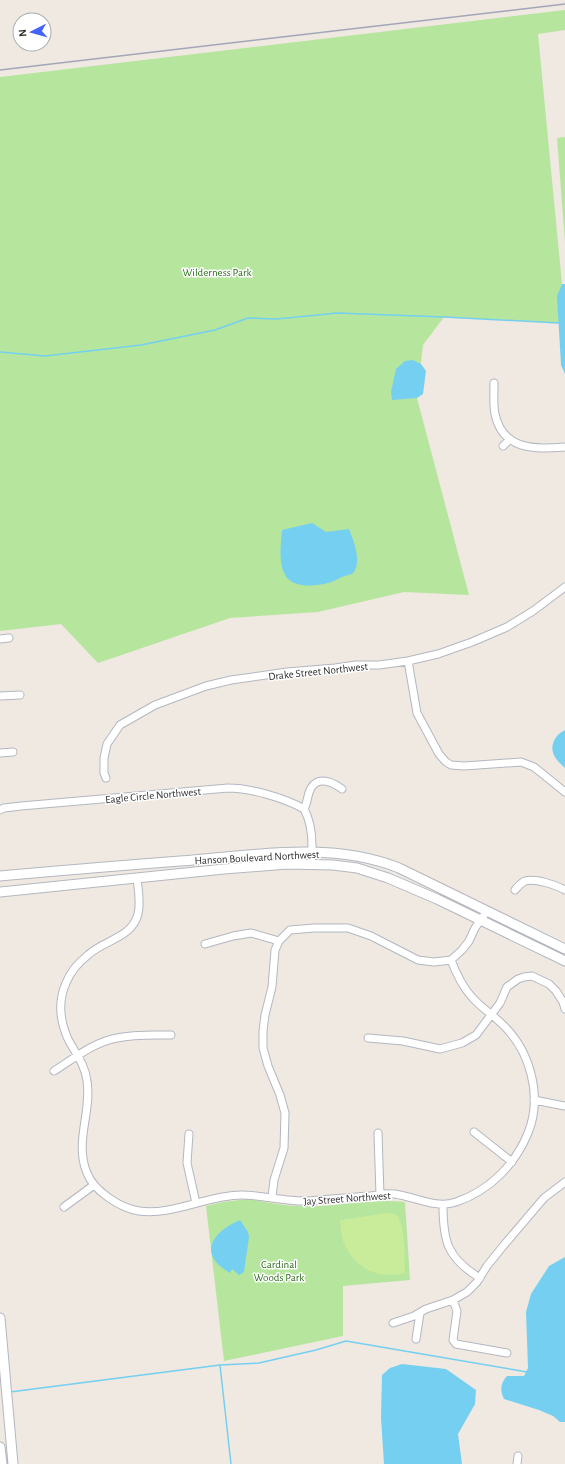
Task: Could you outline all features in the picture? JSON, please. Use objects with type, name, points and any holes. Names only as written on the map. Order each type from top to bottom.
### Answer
[{"type":"main road","name":"Hanson Boulevard Northwest","points":[[0,876],[257,854],[312,852],[350,854],[382,862],[565,949]]},
{"type":"main road","name":"Hanson Boulevard Northwest","points":[[0,892],[286,864],[346,866],[383,876],[437,899],[565,961]]},
{"type":"main road","points":[[0,1318],[13,1464]]},
{"type":"main road","points":[[0,1447],[2,1464]]},
{"type":"street","points":[[494,383],[495,414],[503,432],[510,439],[519,445],[534,448],[565,447]]},
{"type":"street","points":[[503,446],[510,439]]},
{"type":"street","name":"Drake Street Northwest","points":[[106,778],[104,773],[104,758],[107,744],[120,725],[155,705],[176,696],[206,686],[231,680],[287,672],[356,665],[379,665],[408,661],[452,649],[480,639],[506,627],[533,611],[565,587]]},
{"type":"street","points":[[0,639],[9,638]]},
{"type":"street","points":[[408,661],[417,713],[439,754],[446,762],[451,765],[464,766],[521,762],[534,767],[565,792]]},
{"type":"street","points":[[0,696],[20,695]]},
{"type":"street","points":[[0,753],[14,752]]},
{"type":"street","points":[[311,864],[311,828],[308,815],[304,809],[308,802],[309,793],[316,783],[328,781],[334,783],[342,789]]},
{"type":"street","name":"Eagle Circle Northwest","points":[[0,810],[4,808],[21,806],[228,788],[240,788],[255,792],[292,803],[304,809]]},
{"type":"street","points":[[64,1207],[94,1185],[86,1172],[82,1153],[83,1133],[89,1097],[87,1079],[79,1056],[69,1041],[63,1026],[61,1004],[66,984],[79,963],[104,944],[121,937],[131,928],[138,915],[139,903],[137,878]]},
{"type":"street","points":[[515,890],[521,883],[532,880],[553,885],[565,890]]},
{"type":"street","points":[[272,1198],[274,1180],[284,1148],[285,1113],[263,1048],[263,1031],[265,1015],[272,987],[275,950],[279,941],[290,930],[348,928],[370,936],[418,960],[434,962],[451,960],[469,941],[475,928],[487,911]]},
{"type":"street","points":[[205,944],[233,936],[251,933],[279,941]]},
{"type":"street","name":"Jay Street Northwest","points":[[94,1185],[109,1198],[138,1211],[162,1210],[229,1195],[251,1195],[306,1201],[393,1194],[442,1205],[454,1203],[474,1195],[491,1183],[512,1162],[520,1151],[529,1131],[534,1113],[535,1092],[528,1063],[522,1051],[511,1034],[501,1023],[490,1016],[472,998],[451,960]]},
{"type":"street","points":[[368,1038],[403,1041],[440,1049],[454,1046],[469,1040],[476,1035],[500,1003],[507,987],[518,979],[524,977],[532,976],[549,984],[556,991],[563,1002],[565,1009]]},
{"type":"street","points":[[54,1071],[95,1046],[116,1038],[145,1035],[171,1035]]},
{"type":"street","points":[[534,1100],[565,1106]]},
{"type":"street","points":[[474,1132],[512,1162]]},
{"type":"street","points":[[378,1133],[380,1195]]},
{"type":"street","points":[[189,1134],[187,1163],[196,1203]]},
{"type":"street","points":[[393,1323],[414,1316],[426,1309],[453,1300],[466,1292],[477,1282],[487,1266],[516,1229],[544,1198],[565,1182]]},
{"type":"street","points":[[442,1205],[447,1245],[457,1262],[469,1272],[480,1278]]},
{"type":"street","points":[[453,1300],[457,1311],[453,1340],[456,1344],[507,1352]]},
{"type":"street","points":[[416,1339],[420,1313]]},
{"type":"street","points":[[517,1464],[518,1456]]},
{"type":"green space","name":"Wilderness Park","points":[[565,10],[565,30],[538,34],[562,284],[559,323],[444,317],[423,345],[417,398],[469,595],[404,592],[318,612],[230,618],[98,663],[61,624],[0,631],[0,77]]},
{"type":"green space","points":[[565,137],[565,242],[557,138]]},
{"type":"green space","name":"Cardinal Woods Park","points":[[248,1199],[293,1206],[326,1206],[379,1201],[405,1202],[410,1280],[343,1286],[343,1336],[224,1361],[206,1206]]},
{"type":"green space","points":[[388,1213],[396,1214],[403,1233],[405,1273],[395,1275],[377,1273],[360,1265],[347,1250],[341,1233],[340,1220]]},
{"type":"water","points":[[562,284],[565,284],[565,374],[561,365],[557,296]]},
{"type":"water","points":[[413,360],[421,364],[426,371],[423,394],[417,398],[392,400],[391,392],[396,369],[405,361]]},
{"type":"water","points":[[312,523],[326,532],[349,529],[357,555],[357,565],[353,573],[330,583],[317,585],[293,583],[285,575],[281,564],[280,553],[282,530]]},
{"type":"water","points":[[565,730],[565,768],[554,755],[552,747],[556,737]]},
{"type":"water","points":[[240,1220],[248,1232],[249,1237],[244,1272],[239,1275],[232,1269],[230,1273],[220,1266],[211,1251],[212,1244],[216,1237],[230,1225]]},
{"type":"water","points":[[565,1257],[565,1422],[560,1422],[553,1416],[539,1410],[504,1399],[501,1387],[507,1376],[524,1376],[528,1368],[526,1312],[531,1294],[549,1266]]},
{"type":"water","points":[[402,1364],[446,1369],[476,1390],[475,1404],[458,1434],[462,1464],[384,1464],[381,1418],[382,1375],[390,1368]]},
{"type":"waterway","points":[[0,352],[45,356],[141,345],[215,330],[248,318],[277,319],[337,313],[559,323]]},
{"type":"waterway","points":[[10,1392],[220,1365],[259,1363],[316,1350],[346,1341],[527,1372]]},
{"type":"waterway","points":[[220,1365],[231,1464]]},
{"type":"railway","points":[[0,70],[565,4]]}]
